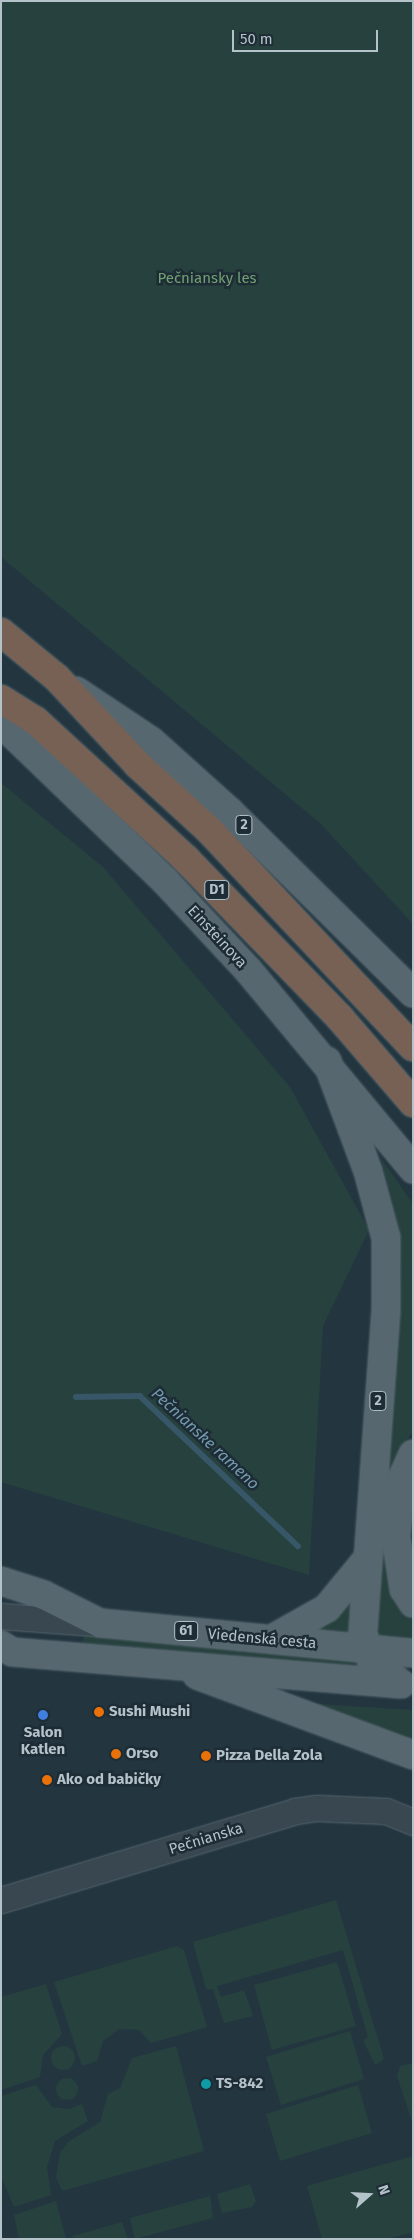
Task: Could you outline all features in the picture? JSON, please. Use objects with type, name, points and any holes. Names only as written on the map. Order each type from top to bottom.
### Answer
[{"type":"highway","name":"D1","points":[[1,632],[56,678],[138,765],[279,901],[413,1047]]},
{"type":"highway","name":"D1","points":[[1,699],[36,722],[186,859],[340,1018],[413,1103]]},
{"type":"main road","name":"2","points":[[56,678],[151,741],[229,811],[413,992]]},
{"type":"main road","name":"Einsteinova","points":[[1,723],[165,882],[327,1061],[413,1170]]},
{"type":"main road","name":"2","points":[[327,1061],[368,1171],[386,1238],[386,1310],[364,1563],[366,1649]]},
{"type":"main road","points":[[413,1454],[401,1481],[396,1537],[404,1589],[413,1603]]},
{"type":"main road","points":[[272,1639],[327,1608],[364,1563]]},
{"type":"main road","name":"Viedenská cesta","points":[[1,1581],[44,1595],[100,1623],[413,1653]]},
{"type":"main road","points":[[366,1649],[372,1661],[407,1684]]},
{"type":"main road","name":"61","points":[[5,1650],[407,1684]]},
{"type":"main road","points":[[165,1664],[413,1755]]},
{"type":"street","points":[[1,1616],[100,1623]]},
{"type":"street","name":"Pečnianska","points":[[1,1900],[296,1811],[316,1808],[386,1811],[413,1822]]},
{"type":"green space","name":"Pečniansky les","points":[[1,1],[413,1],[413,924],[320,823],[1,557]]},
{"type":"green space","points":[[1,783],[103,867],[290,1087],[369,1230],[323,1326],[309,1575],[1,1482]]},
{"type":"green space","points":[[381,1158],[413,1204],[413,1431],[398,1454],[396,1594],[413,1622],[413,1641],[371,1637],[401,1273],[398,1229]]},
{"type":"green space","points":[[354,1597],[352,1634],[315,1631],[315,1628]]},
{"type":"green space","points":[[84,1634],[363,1659],[368,1668],[83,1643]]},
{"type":"green space","points":[[302,1703],[413,1710],[413,1742]]},
{"type":"green space","points":[[336,1900],[384,2059],[375,2065],[363,2040],[368,2037],[343,1950],[217,1986],[221,1997],[244,1990],[253,2016],[224,2023],[213,1989],[206,1989],[193,1942]]},
{"type":"green space","points":[[177,1946],[184,1950],[207,2027],[151,2043],[139,2030],[119,2029],[103,2041],[97,2061],[82,2066],[54,1982]]},
{"type":"green space","points":[[337,1962],[356,2026],[272,2050],[254,1985]]},
{"type":"green space","points":[[46,1984],[62,2034],[43,2055],[40,2077],[1,2090],[1,1997]]},
{"type":"green space","points":[[350,2031],[364,2079],[281,2105],[266,2057]]},
{"type":"green space","points":[[63,2046],[71,2050],[75,2058],[71,2066],[63,2070],[55,2066],[51,2058],[55,2050]]},
{"type":"green space","points":[[176,2046],[204,2151],[62,2191],[56,2177],[60,2153],[68,2142],[100,2122],[108,2094],[120,2088],[132,2058]]},
{"type":"green space","points":[[413,2063],[413,2125],[397,2076],[400,2066]]},
{"type":"green space","points":[[67,2078],[75,2081],[78,2089],[75,2097],[67,2100],[59,2097],[56,2089],[59,2081]]},
{"type":"green space","points":[[36,2085],[52,2107],[69,2109],[82,2104],[88,2121],[55,2141],[47,2167],[51,2195],[14,2207],[1,2176],[1,2096]]},
{"type":"green space","points":[[358,2085],[372,2133],[280,2161],[266,2114]]},
{"type":"green space","points":[[413,2156],[413,2232],[388,2239],[322,2239],[307,2186]]},
{"type":"green space","points":[[250,2184],[256,2201],[252,2207],[222,2213],[217,2194]]},
{"type":"green space","points":[[210,2196],[213,2218],[135,2239],[130,2218]]},
{"type":"green space","points":[[56,2201],[66,2239],[19,2239],[14,2215]]},
{"type":"green space","points":[[122,2222],[128,2239],[73,2239],[73,2236]]},
{"type":"waterway","name":"Pečnianske rameno","points":[[76,1397],[140,1396],[298,1546]]},
{"type":"place","name":"Sushi Mushi","points":[[99,1712]]},
{"type":"place","name":"Salon Katlen","points":[[43,1715]]},
{"type":"place","name":"Orso","points":[[116,1754]]},
{"type":"place","name":"Pizza Della Zola","points":[[206,1756]]},
{"type":"place","name":"Ako od babičky","points":[[47,1780]]},
{"type":"place","name":"TS-842","points":[[206,2084]]}]
